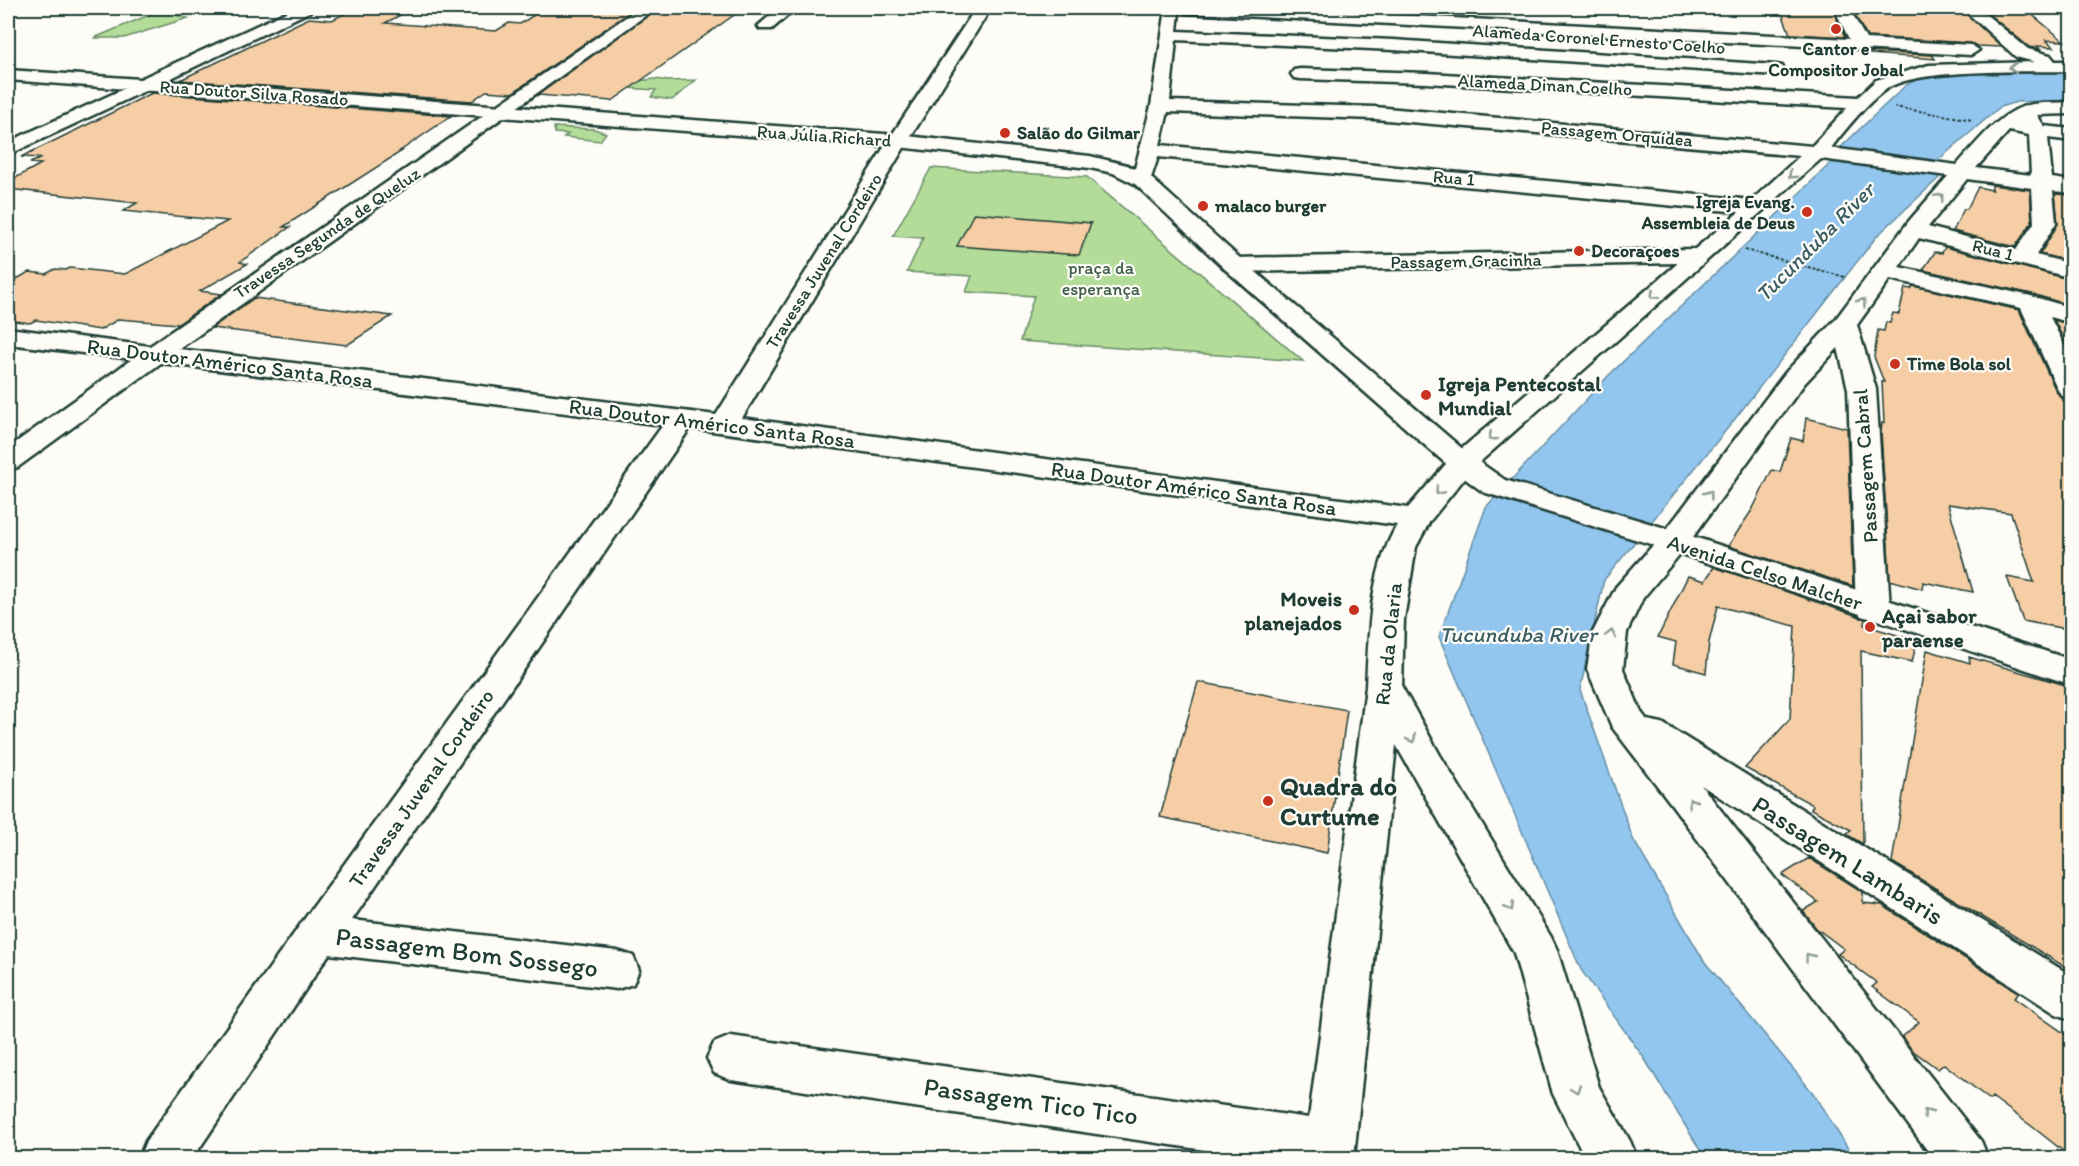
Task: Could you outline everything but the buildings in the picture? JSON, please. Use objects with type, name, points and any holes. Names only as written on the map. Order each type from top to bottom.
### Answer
[{"type":"street","points":[[8,149],[306,8]]},
{"type":"street","name":"Travessa Segunda de Queluz","points":[[8,461],[154,353],[648,8]]},
{"type":"street","points":[[766,26],[788,8]]},
{"type":"street","name":"Travessa Juvenal Cordeiro","points":[[724,424],[898,141],[984,8]]},
{"type":"street","points":[[1172,8],[1160,106],[1142,180],[1234,265],[1462,463]]},
{"type":"street","points":[[1185,8],[1378,13],[1394,20],[2072,55]]},
{"type":"street","points":[[1554,8],[1557,28]]},
{"type":"street","points":[[1842,8],[1860,44]]},
{"type":"street","points":[[1969,8],[2022,53],[2044,59],[2049,62],[2050,67]]},
{"type":"street","points":[[1733,19],[1776,70],[1789,98],[1803,115]]},
{"type":"street","points":[[1393,45],[1394,20]]},
{"type":"street","points":[[1586,30],[1598,59]]},
{"type":"street","name":"Alameda Coronel Ernesto Coelho","points":[[1167,35],[1393,45],[1776,70]]},
{"type":"street","points":[[1420,47],[1426,78]]},
{"type":"street","points":[[1618,61],[1632,90]]},
{"type":"street","name":"Rua da Olaria","points":[[1330,1152],[1384,687],[1387,619],[1400,547],[1416,518],[1462,463],[1757,207],[1882,84],[1929,70],[2072,66]]},
{"type":"street","name":"Alameda Dinan Coelho","points":[[1300,74],[1426,78],[1863,103]]},
{"type":"street","name":"Rua Doutor Silva Rosado","points":[[8,75],[501,112]]},
{"type":"street","name":"Passagem Orquídea","points":[[1160,106],[1262,107],[1376,113],[1820,144],[1956,171],[2072,187]]},
{"type":"street","points":[[1963,1158],[1625,718],[1605,669],[1610,632],[1628,594],[1663,538],[1795,378],[1844,326],[1886,271],[1956,171],[2003,126],[2026,112],[2072,108]]},
{"type":"street","name":"Rua Júlia Richard","points":[[501,112],[898,141],[1090,162],[1120,169],[1142,180]]},
{"type":"street","points":[[2023,257],[2045,223],[2038,131],[2026,112]]},
{"type":"street","points":[[2003,126],[2072,135]]},
{"type":"street","name":"Rua 1","points":[[1150,150],[1757,207]]},
{"type":"street","name":"Rua 1","points":[[1914,230],[2072,271]]},
{"type":"street","name":"Passagem Gracinha","points":[[1234,265],[1698,256]]},
{"type":"street","points":[[1886,271],[2031,303],[2072,316]]},
{"type":"street","points":[[2031,303],[2072,390]]},
{"type":"street","name":"Passagem Cabral","points":[[1844,326],[1862,389],[1873,608]]},
{"type":"street","name":"Rua Doutor Américo Santa Rosa","points":[[8,336],[724,424],[1416,518]]},
{"type":"street","points":[[1803,372],[1825,371],[1840,375],[1862,389]]},
{"type":"street","name":"Travessa Juvenal Cordeiro","points":[[164,1158],[318,934],[682,419]]},
{"type":"street","name":"Avenida Celso Malcher","points":[[1462,463],[1494,486],[1663,538],[2072,673]]},
{"type":"street","points":[[1384,687],[1425,763],[1535,950],[1576,1094],[1612,1158]]},
{"type":"street","name":"Passagem Lambaris","points":[[1625,718],[2072,1000]]},
{"type":"street","name":"Passagem Bom Sossego","points":[[318,934],[617,970]]},
{"type":"street","name":"Passagem Tico Tico","points":[[731,1058],[1330,1152]]},
{"type":"path","points":[[1927,112],[1970,120]]},
{"type":"path","points":[[1742,250],[1855,280]]},
{"type":"green space","points":[[209,8],[180,13],[176,15],[188,18],[124,38],[94,38],[161,10],[154,9]]},
{"type":"green space","points":[[696,80],[672,100],[651,97],[656,90],[625,88],[635,81]]},
{"type":"green space","points":[[554,127],[594,129],[606,133],[600,141],[564,137],[568,134],[555,133]]},
{"type":"green space","name":"praça da esperança","points":[[931,168],[1087,177],[1303,361],[1020,341],[1034,296],[966,292],[972,276],[907,272],[923,238],[893,236]]},
{"type":"water","points":[[1992,72],[2071,73],[2071,100],[2017,102],[2000,107],[1936,162],[1840,148],[1906,85],[1920,78]]},
{"type":"water","name":"Tucunduba River","points":[[1832,162],[1941,176],[1877,236],[1731,424],[1604,580],[1580,690],[1633,839],[1704,961],[1813,1093],[1854,1158],[1705,1158],[1644,1058],[1581,970],[1439,637],[1486,507],[1609,375]]},
{"type":"place","name":"Cantor e Compositor Jobal","points":[[1836,29]]},
{"type":"place","name":"Salão do Gilmar","points":[[1005,133]]},
{"type":"place","name":"malaco burger","points":[[1203,206]]},
{"type":"place","name":"Igreja Evang. Assembleia de Deus","points":[[1807,212]]},
{"type":"place","name":"Decoraçoes","points":[[1579,251]]},
{"type":"place","name":"Time Bola sol","points":[[1895,364]]},
{"type":"place","name":"Igreja Pentecostal Mundial","points":[[1426,395]]},
{"type":"place","name":"Moveis planejados","points":[[1354,610]]},
{"type":"place","name":"Açai sabor paraense","points":[[1870,627]]},
{"type":"place","name":"Quadra do Curtume","points":[[1268,801]]}]
